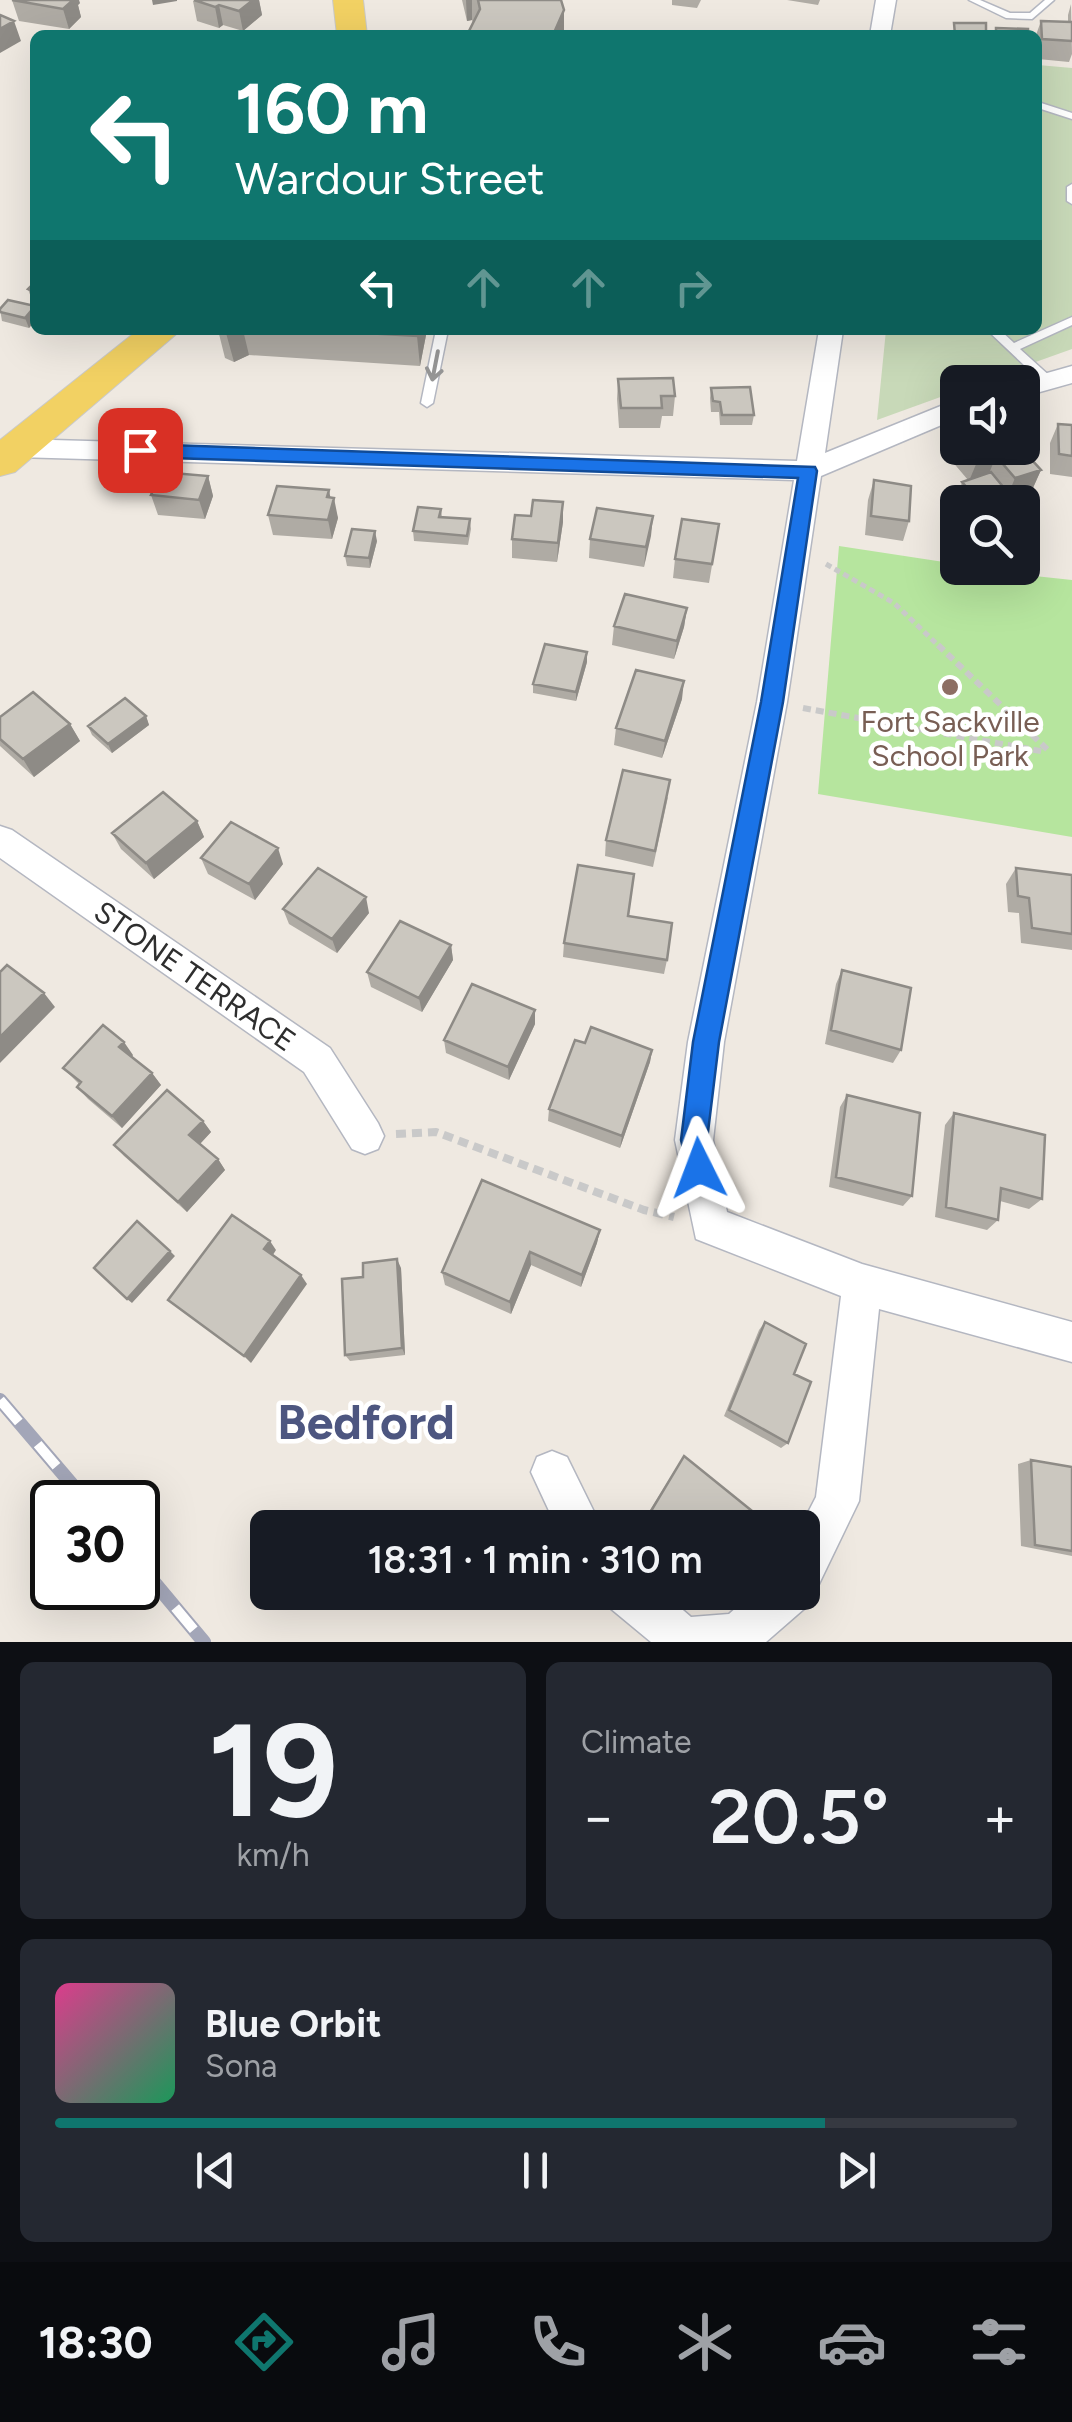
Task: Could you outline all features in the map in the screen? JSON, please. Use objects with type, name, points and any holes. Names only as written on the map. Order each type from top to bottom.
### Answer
[{"type":"main road","points":[[348,0],[351,30]]},
{"type":"main road","points":[[4,459],[156,335]]},
{"type":"street","points":[[881,30],[886,0]]},
{"type":"street","points":[[831,335],[794,546],[772,702],[706,1042],[694,1140],[710,1225],[862,1284],[1072,1342]]},
{"type":"street","points":[[4,459],[597,462],[808,471],[940,416]]},
{"type":"street","name":"STONE TERRACE","points":[[0,840],[317,1060],[365,1136]]},
{"type":"street","points":[[820,1535],[837,1502],[862,1284]]},
{"type":"street","points":[[552,1472],[571,1510]]},
{"type":"street","points":[[648,1610],[684,1640],[738,1636],[768,1610]]},
{"type":"lane","points":[[973,0],[1009,16],[1032,16],[1050,0]]},
{"type":"lane","points":[[1042,106],[1072,116]]},
{"type":"lane","points":[[1072,187],[1072,202]]},
{"type":"lane","points":[[1042,334],[1072,321]]},
{"type":"lane","points":[[427,403],[441,335]]},
{"type":"lane","points":[[998,335],[1060,378]]},
{"type":"lane","points":[[1012,348],[1041,335]]},
{"type":"path","points":[[772,702],[1050,752],[894,604],[794,546]]},
{"type":"path","points":[[365,1136],[436,1132],[644,1210],[710,1225]]},
{"type":"green space","points":[[1042,65],[1072,68],[1072,349],[1027,365],[940,365],[940,397],[877,420],[886,335],[1042,335]]},
{"type":"green space","name":"Fort Sackville School Park","points":[[839,546],[940,561],[940,585],[1040,585],[1040,577],[1072,580],[1072,837],[818,794]]},
{"type":"building","points":[[12,0],[73,0],[63,9]]},
{"type":"building","points":[[194,0],[253,0],[239,11]]},
{"type":"building","points":[[478,0],[561,0],[564,10],[555,30],[470,30],[480,9]]},
{"type":"building","points":[[0,15],[14,21],[0,29]]},
{"type":"building","points":[[1041,21],[1072,22],[1072,41],[1042,39]]},
{"type":"building","points":[[954,23],[986,23],[986,30],[955,30]]},
{"type":"building","points":[[8,300],[30,305],[25,318],[0,309]]},
{"type":"building","points":[[673,378],[675,396],[661,396],[662,408],[621,408],[618,379]]},
{"type":"building","points":[[750,387],[754,415],[722,415],[720,402],[713,401],[711,388]]},
{"type":"building","points":[[1058,424],[1072,425],[1072,456],[1059,454]]},
{"type":"building","points":[[1004,465],[1036,465],[1041,470],[1015,478]]},
{"type":"building","points":[[161,472],[208,476],[199,500],[151,495]]},
{"type":"building","points":[[991,472],[1002,485],[965,485],[962,482]]},
{"type":"building","points":[[874,480],[911,486],[909,521],[871,516]]},
{"type":"building","points":[[277,486],[329,490],[327,497],[334,498],[328,520],[268,515]]},
{"type":"building","points":[[533,500],[563,502],[558,543],[512,539],[515,515],[531,516]]},
{"type":"building","points":[[418,507],[441,509],[439,517],[470,519],[467,536],[413,531]]},
{"type":"building","points":[[597,508],[653,516],[646,547],[590,539]]},
{"type":"building","points":[[682,519],[719,524],[712,564],[675,559]]},
{"type":"building","points":[[352,529],[375,531],[369,558],[345,556]]},
{"type":"building","points":[[625,594],[687,608],[677,641],[614,626]]},
{"type":"building","points":[[545,644],[587,652],[576,692],[533,684]]},
{"type":"building","points":[[636,670],[684,681],[665,741],[616,728]]},
{"type":"building","points":[[33,692],[70,724],[23,759],[0,739],[0,717]]},
{"type":"building","points":[[125,698],[146,716],[108,744],[88,726]]},
{"type":"building","points":[[623,770],[670,780],[655,851],[606,840]]},
{"type":"building","points":[[163,792],[197,821],[146,863],[112,833]]},
{"type":"building","points":[[231,822],[278,848],[249,884],[201,858]]},
{"type":"building","points":[[578,865],[634,874],[628,916],[672,923],[667,960],[564,943]]},
{"type":"building","points":[[318,868],[366,897],[332,939],[283,909]]},
{"type":"building","points":[[1016,868],[1072,875],[1072,934],[1032,928],[1029,898],[1018,896]]},
{"type":"building","points":[[400,921],[451,945],[419,998],[367,972]]},
{"type":"building","points":[[7,965],[44,993],[0,1037],[0,972]]},
{"type":"building","points":[[842,970],[911,988],[901,1050],[831,1030]]},
{"type":"building","points":[[472,984],[535,1010],[508,1067],[444,1040]]},
{"type":"building","points":[[103,1025],[124,1042],[119,1047],[152,1073],[112,1116],[77,1087],[81,1082],[63,1068]]},
{"type":"building","points":[[591,1027],[652,1050],[622,1136],[549,1109],[575,1040],[585,1043]]},
{"type":"building","points":[[167,1090],[203,1121],[189,1135],[218,1159],[178,1202],[114,1145]]},
{"type":"building","points":[[847,1095],[920,1113],[912,1196],[836,1177]]},
{"type":"building","points":[[954,1113],[1045,1135],[1042,1199],[1001,1188],[998,1220],[946,1207]]},
{"type":"building","points":[[482,1180],[600,1230],[582,1275],[530,1252],[510,1302],[442,1272]]},
{"type":"building","points":[[232,1215],[270,1241],[264,1249],[301,1275],[244,1356],[168,1300]]},
{"type":"building","points":[[137,1221],[170,1251],[127,1299],[94,1268]]},
{"type":"building","points":[[397,1259],[402,1348],[345,1355],[342,1279],[363,1277],[363,1263]]},
{"type":"building","points":[[765,1322],[806,1344],[794,1374],[811,1382],[788,1443],[729,1410]]},
{"type":"building","points":[[684,1456],[751,1510],[652,1510]]},
{"type":"building","points":[[1031,1460],[1072,1467],[1072,1551],[1035,1545]]},
{"type":"railway","points":[[0,1400],[68,1480]]},
{"type":"railway","points":[[160,1589],[204,1642]]},
{"type":"place","name":"Fort Sackville School Park","points":[[950,687]]},
{"type":"district","name":"Bedford","points":[[366,1422]]},
{"type":"route","points":[[140,450],[808,471],[772,702],[706,1042],[694,1140],[699,1168]]}]
